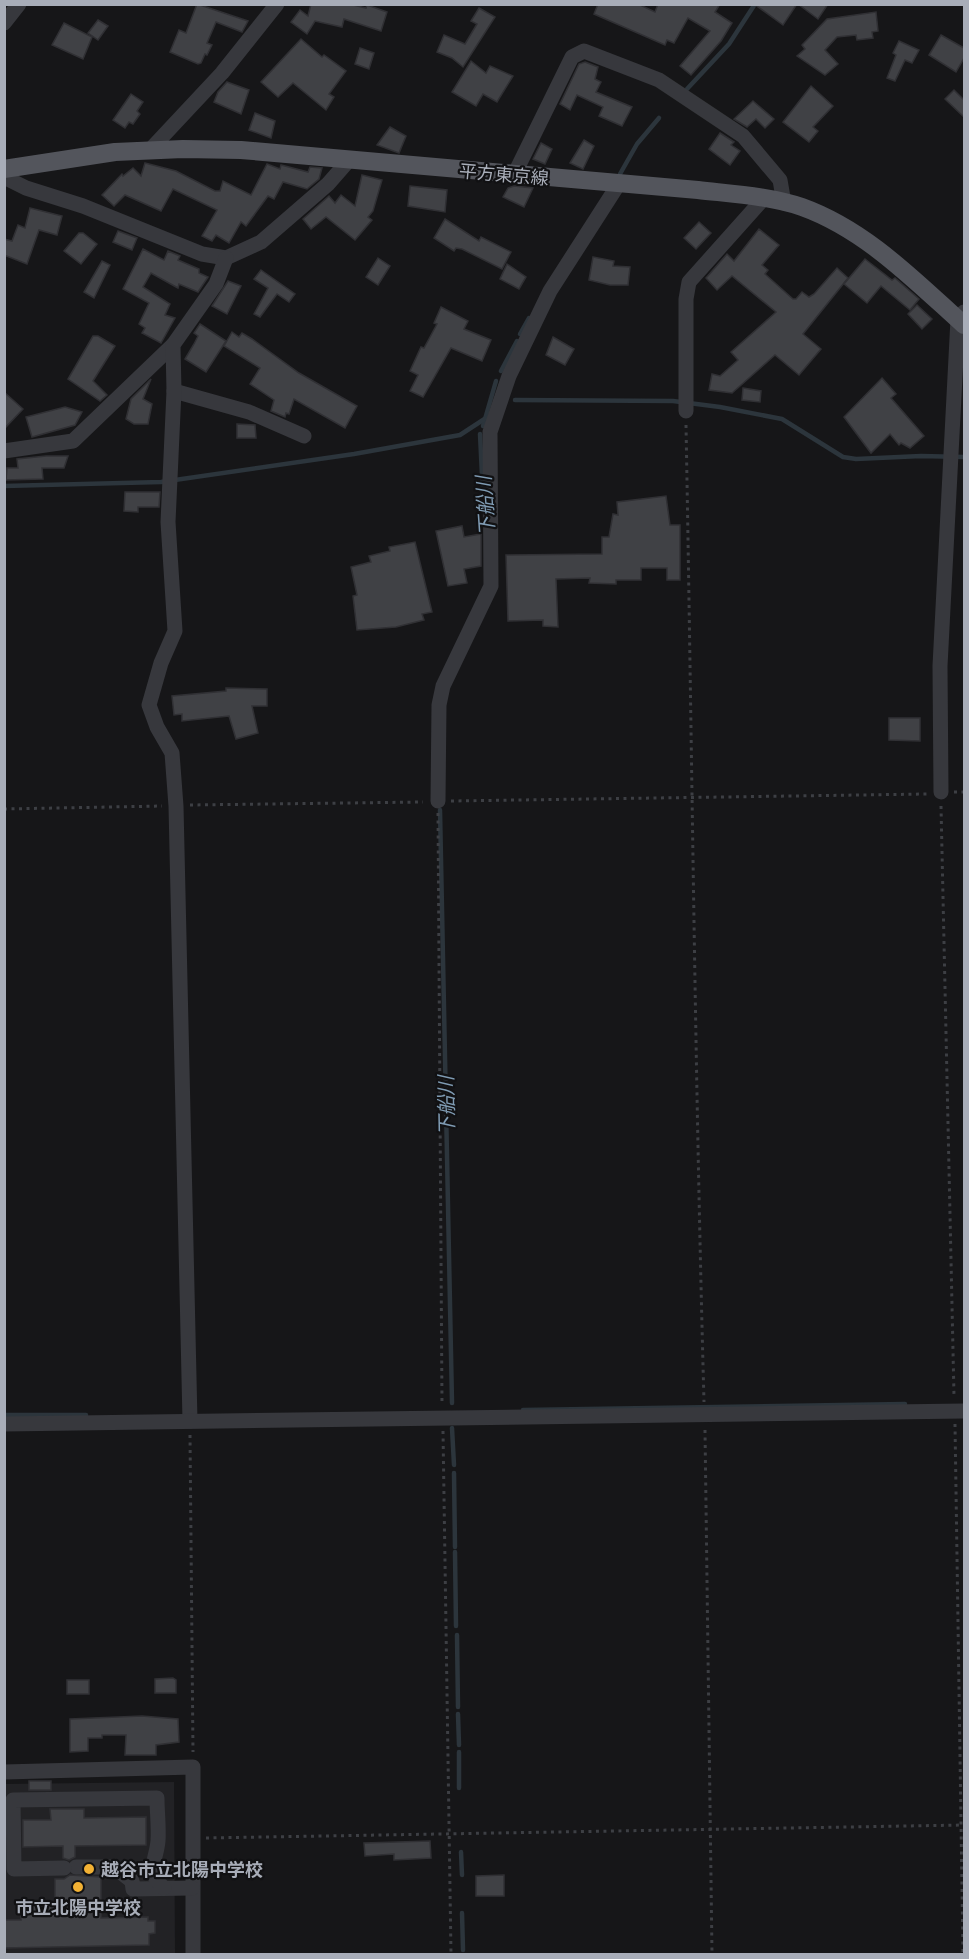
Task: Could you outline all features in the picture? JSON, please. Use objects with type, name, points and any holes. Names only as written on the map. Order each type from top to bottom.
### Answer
[{"type":"main road","name":"平方東京線","points":[[4,169],[115,152],[241,150],[698,190],[764,198],[801,207],[836,221],[886,255],[962,319]]},
{"type":"street","points":[[4,23],[19,4]]},
{"type":"street","points":[[149,151],[222,73],[277,4]]},
{"type":"street","points":[[514,175],[572,57],[584,51],[658,80],[743,136],[780,180],[784,203]]},
{"type":"street","points":[[4,177],[26,188],[83,206],[202,254],[226,258],[261,242],[328,184],[349,160]]},
{"type":"street","points":[[438,801],[439,705],[443,686],[491,586],[490,432],[509,376],[550,291],[618,184]]},
{"type":"street","points":[[686,411],[686,299],[689,282],[764,198]]},
{"type":"street","points":[[4,451],[73,441],[173,345],[216,284],[226,258]]},
{"type":"street","points":[[941,792],[940,666],[950,469],[962,319]]},
{"type":"street","points":[[173,345],[174,391],[168,522],[175,631],[161,663],[149,705],[157,727],[172,753],[176,806],[190,1421]]},
{"type":"street","points":[[174,391],[249,412],[304,436]]},
{"type":"street","points":[[4,1424],[960,1412]]},
{"type":"street","points":[[192,1888],[133,1888],[132,1881],[114,1866],[14,1869],[13,1800],[8,1772],[193,1767],[193,1954]]},
{"type":"street","points":[[13,1800],[157,1798],[158,1843],[153,1867],[156,1881],[164,1888]]},
{"type":"path","points":[[686,411],[693,796],[694,1061],[705,1414],[712,1954]]},
{"type":"path","points":[[4,809],[693,796],[917,795],[941,792],[960,1412],[963,1954]]},
{"type":"path","points":[[438,801],[442,1417],[451,1954]]},
{"type":"path","points":[[190,1421],[193,1767]]},
{"type":"path","points":[[192,1838],[448,1836],[711,1828],[963,1825]]},
{"type":"shaded area","name":"越谷市立北陽中学校","points":[[174,1782],[175,1954],[5,1954],[4,1784]]},
{"type":"building","points":[[197,4],[248,21],[242,32],[216,22],[207,43],[212,45],[207,55],[205,54],[201,63],[198,64],[170,52],[179,30],[186,33]]},
{"type":"building","points":[[311,4],[349,4],[366,8],[367,5],[387,12],[381,31],[344,19],[342,27],[315,21],[307,34],[291,22],[300,10],[308,16]]},
{"type":"building","points":[[598,4],[638,4],[655,12],[658,4],[720,4],[715,12],[732,23],[721,41],[691,75],[680,66],[710,31],[688,18],[674,43],[667,40],[665,45],[594,14]]},
{"type":"building","points":[[754,4],[797,4],[783,25]]},
{"type":"building","points":[[798,4],[828,4],[818,19]]},
{"type":"building","points":[[479,8],[495,17],[463,67],[452,58],[437,52],[444,35],[465,44],[477,24],[471,21]]},
{"type":"building","points":[[876,12],[878,31],[872,32],[873,38],[857,40],[856,35],[837,37],[825,50],[838,64],[825,75],[797,56],[805,49],[802,45],[827,19]]},
{"type":"building","points":[[98,20],[108,26],[98,40],[88,33]]},
{"type":"building","points":[[64,23],[92,37],[83,59],[52,45]]},
{"type":"building","points":[[941,35],[964,48],[964,58],[956,72],[929,55]]},
{"type":"building","points":[[301,39],[322,57],[324,55],[346,71],[329,94],[334,97],[326,110],[293,83],[278,97],[261,82]]},
{"type":"building","points":[[899,41],[919,50],[912,63],[905,60],[895,81],[887,78],[896,55],[893,53]]},
{"type":"building","points":[[360,48],[374,53],[369,69],[355,64]]},
{"type":"building","points":[[471,61],[486,73],[490,66],[513,76],[497,102],[483,94],[476,106],[452,92]]},
{"type":"building","points":[[585,62],[598,67],[595,79],[601,82],[596,92],[632,107],[622,126],[599,116],[603,107],[577,95],[570,110],[560,104],[579,64]]},
{"type":"building","points":[[227,82],[249,90],[241,114],[214,102],[218,92]]},
{"type":"building","points":[[811,86],[833,106],[813,127],[818,131],[809,142],[783,122]]},
{"type":"building","points":[[954,90],[964,100],[964,117],[945,99]]},
{"type":"building","points":[[131,94],[143,102],[137,111],[140,114],[133,124],[129,122],[125,128],[113,120]]},
{"type":"building","points":[[753,101],[774,119],[765,128],[756,119],[747,127],[734,119]]},
{"type":"building","points":[[255,113],[275,121],[271,138],[249,130]]},
{"type":"building","points":[[390,127],[406,136],[399,153],[377,145]]},
{"type":"building","points":[[720,133],[734,142],[731,145],[740,151],[730,165],[709,149]]},
{"type":"building","points":[[584,140],[594,146],[583,169],[570,163]]},
{"type":"building","points":[[541,143],[552,149],[545,164],[533,159]]},
{"type":"building","points":[[145,163],[176,171],[215,191],[220,191],[223,181],[251,195],[267,164],[280,169],[281,165],[308,172],[310,167],[322,168],[319,179],[307,189],[283,182],[274,199],[268,196],[246,226],[241,222],[229,243],[216,235],[212,241],[202,236],[217,210],[173,189],[161,211],[125,195],[114,206],[102,195],[122,174],[123,176],[133,168],[141,176]]},
{"type":"building","points":[[362,175],[382,180],[373,211],[368,217],[372,220],[355,240],[326,217],[311,229],[303,219],[329,196],[335,203],[341,195],[355,206]]},
{"type":"building","points":[[410,186],[447,190],[445,212],[408,206]]},
{"type":"building","points":[[514,186],[533,188],[524,207],[503,197],[508,188]]},
{"type":"building","points":[[30,208],[62,216],[57,235],[39,230],[27,264],[4,255],[4,239],[12,241],[18,225],[25,228]]},
{"type":"building","points":[[445,219],[479,241],[481,237],[511,252],[502,269],[462,249],[456,248],[454,251],[434,238]]},
{"type":"building","points":[[699,222],[711,233],[696,249],[684,238]]},
{"type":"building","points":[[759,229],[779,245],[762,265],[768,270],[765,274],[793,299],[796,299],[802,292],[809,297],[814,294],[837,268],[848,278],[803,334],[821,349],[799,375],[775,355],[732,393],[709,390],[712,374],[720,376],[738,360],[731,352],[776,312],[732,276],[717,290],[706,278],[727,254],[734,261]]},
{"type":"building","points":[[118,231],[137,238],[132,250],[113,242]]},
{"type":"building","points":[[79,233],[83,233],[97,244],[81,264],[64,251]]},
{"type":"building","points":[[143,249],[164,260],[168,251],[180,256],[178,260],[199,269],[199,273],[208,277],[198,292],[179,284],[178,288],[151,273],[143,287],[170,304],[165,315],[175,318],[161,343],[142,333],[145,328],[139,324],[149,303],[123,289]]},
{"type":"building","points":[[593,257],[614,261],[613,266],[630,267],[628,285],[610,285],[589,280]]},
{"type":"building","points":[[378,258],[390,266],[378,285],[366,277]]},
{"type":"building","points":[[865,259],[892,280],[895,278],[919,299],[910,310],[881,286],[867,303],[844,284]]},
{"type":"building","points":[[102,261],[110,265],[94,298],[84,292]]},
{"type":"building","points":[[507,264],[526,277],[519,289],[500,279]]},
{"type":"building","points":[[261,270],[295,294],[289,302],[277,294],[260,317],[254,314],[268,288],[254,279]]},
{"type":"building","points":[[228,281],[241,286],[227,314],[212,306]]},
{"type":"building","points":[[917,305],[932,319],[922,329],[908,314]]},
{"type":"building","points":[[441,307],[468,321],[464,329],[491,340],[482,361],[451,348],[423,397],[410,391],[418,375],[410,371],[421,347],[424,348],[437,324],[434,323]]},
{"type":"building","points":[[200,324],[226,341],[206,372],[185,359],[198,336],[194,333]]},
{"type":"building","points":[[232,332],[239,337],[242,333],[299,373],[357,406],[345,428],[294,399],[289,414],[286,413],[285,417],[271,411],[274,400],[250,384],[260,368],[224,346]]},
{"type":"building","points":[[93,336],[98,336],[115,346],[93,381],[107,395],[100,401],[68,379]]},
{"type":"building","points":[[553,337],[574,349],[565,365],[546,355]]},
{"type":"building","points":[[882,378],[896,394],[891,398],[924,436],[910,448],[901,443],[899,445],[890,434],[871,453],[844,417]]},
{"type":"building","points":[[151,379],[143,399],[152,404],[148,424],[134,424],[126,419],[131,399]]},
{"type":"building","points":[[743,388],[761,391],[760,402],[742,400]]},
{"type":"building","points":[[4,392],[23,409],[4,429]]},
{"type":"building","points":[[65,407],[82,412],[75,425],[32,437],[26,417]]},
{"type":"building","points":[[237,424],[255,425],[256,438],[237,438]]},
{"type":"building","points":[[68,456],[64,468],[42,468],[43,479],[6,480],[7,468],[18,468],[17,459]]},
{"type":"building","points":[[125,492],[160,492],[159,507],[138,507],[138,512],[124,511]]},
{"type":"building","points":[[666,496],[670,525],[680,525],[680,580],[667,580],[667,568],[641,568],[641,580],[616,580],[616,584],[589,583],[590,578],[556,579],[558,627],[543,626],[543,620],[508,621],[506,555],[602,554],[602,537],[609,537],[613,514],[618,515],[617,502]]},
{"type":"building","points":[[462,526],[464,537],[481,534],[481,566],[464,569],[467,583],[448,586],[436,531]]},
{"type":"building","points":[[415,542],[432,612],[422,614],[424,620],[396,627],[357,630],[353,596],[357,595],[351,567],[371,562],[369,556],[390,551],[389,547]]},
{"type":"building","points":[[226,688],[267,689],[267,706],[252,706],[258,733],[236,739],[229,716],[182,721],[182,714],[174,715],[172,696],[226,691]]},
{"type":"building","points":[[889,718],[920,718],[920,741],[889,740]]},
{"type":"building","points":[[173,1678],[176,1680],[176,1693],[155,1693],[155,1679]]},
{"type":"building","points":[[67,1680],[89,1680],[89,1694],[67,1694]]},
{"type":"building","points":[[142,1716],[178,1719],[179,1742],[156,1745],[156,1755],[125,1755],[126,1735],[102,1735],[102,1738],[88,1738],[88,1751],[70,1752],[70,1719]]},
{"type":"building","points":[[29,1781],[51,1781],[51,1790],[29,1790]]},
{"type":"building","points":[[50,1809],[84,1809],[84,1818],[146,1817],[146,1845],[75,1846],[75,1857],[69,1860],[63,1858],[63,1846],[23,1847],[23,1820],[51,1820]]},
{"type":"building","points":[[430,1841],[431,1858],[394,1860],[394,1854],[365,1856],[364,1843]]},
{"type":"building","points":[[70,1875],[101,1877],[101,1918],[148,1917],[148,1921],[155,1921],[155,1933],[149,1934],[149,1945],[4,1948],[4,1920],[21,1920],[20,1906],[55,1905],[55,1879],[64,1879]]},
{"type":"building","points":[[504,1875],[504,1896],[476,1896],[476,1876]]},
{"type":"waterway","name":"下船川","points":[[687,89],[729,44],[755,4]]},
{"type":"waterway","name":"下船川","points":[[620,174],[637,144],[659,118]]},
{"type":"waterway","name":"下船川","points":[[520,334],[529,318]]},
{"type":"waterway","name":"下船川","points":[[501,371],[517,341]]},
{"type":"waterway","name":"下船川","points":[[483,426],[496,381]]},
{"type":"waterway","points":[[515,400],[673,401],[782,419],[843,457],[856,459],[964,457]]},
{"type":"waterway","points":[[4,486],[161,482],[354,454],[460,435],[486,418]]},
{"type":"waterway","name":"下船川","points":[[480,434],[483,497]]},
{"type":"waterway","name":"下船川","points":[[440,810],[452,1403]]},
{"type":"waterway","points":[[523,1410],[905,1404]]},
{"type":"waterway","points":[[4,1415],[86,1415]]},
{"type":"waterway","name":"下船川","points":[[452,1428],[454,1465]]},
{"type":"waterway","name":"下船川","points":[[454,1473],[455,1547]]},
{"type":"waterway","name":"下船川","points":[[455,1552],[456,1626]]},
{"type":"waterway","name":"下船川","points":[[457,1635],[458,1707]]},
{"type":"waterway","name":"下船川","points":[[458,1714],[459,1745]]},
{"type":"waterway","name":"下船川","points":[[459,1752],[459,1788]]},
{"type":"waterway","name":"下船川","points":[[461,1852],[462,1875]]},
{"type":"waterway","name":"下船川","points":[[462,1913],[463,1950]]},
{"type":"place","name":"越谷市立北陽中学校","points":[[89,1869]]},
{"type":"place","name":"市立北陽中学校","points":[[78,1887]]}]
